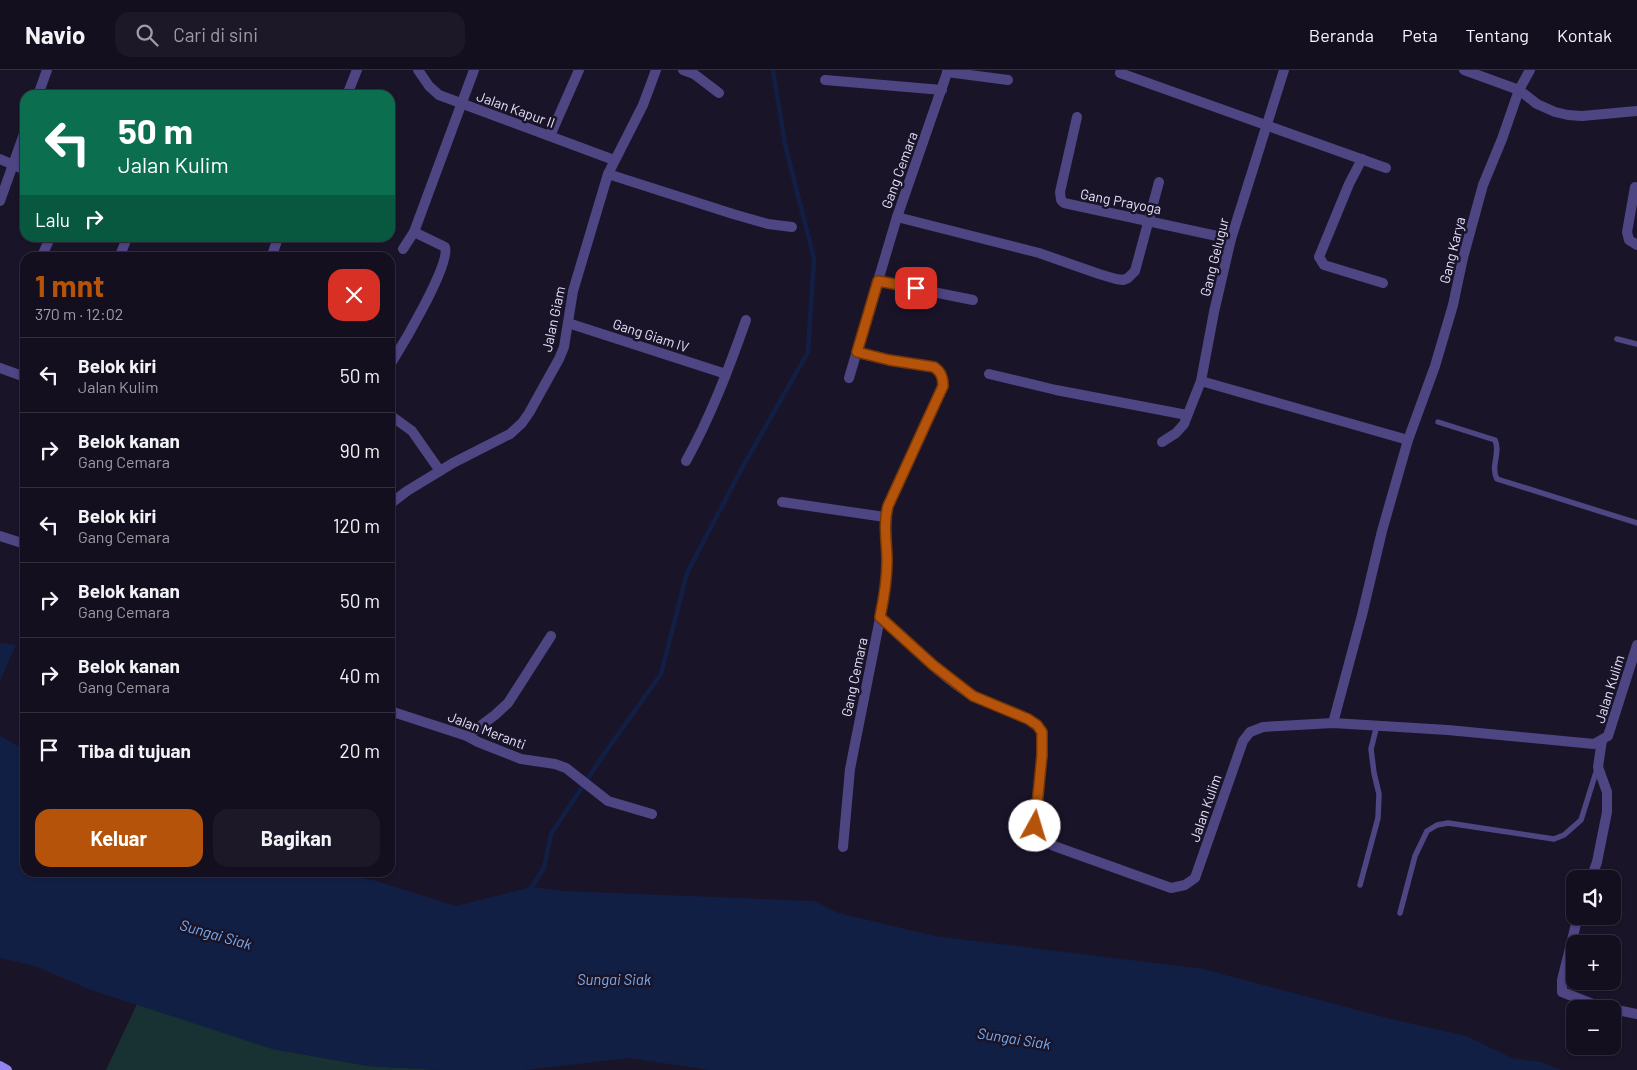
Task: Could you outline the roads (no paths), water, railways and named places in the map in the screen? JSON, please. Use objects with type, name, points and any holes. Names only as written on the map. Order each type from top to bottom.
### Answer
[{"type":"main road","points":[[0,1066],[7,1070]]},
{"type":"street","points":[[40,90],[47,70]]},
{"type":"street","points":[[349,90],[357,70]]},
{"type":"street","name":"Jalan Kapur II","points":[[418,70],[434,92],[614,160]]},
{"type":"street","points":[[403,249],[414,232],[474,70]]},
{"type":"street","points":[[550,136],[579,70]]},
{"type":"street","name":"Jalan Giam","points":[[395,499],[440,471],[510,434],[522,423],[564,347],[573,291],[608,174],[643,105],[656,70]]},
{"type":"street","points":[[683,70],[695,72],[719,93]]},
{"type":"street","name":"Gang Gelugur","points":[[1162,442],[1180,430],[1201,381],[1214,312],[1231,239],[1284,70]]},
{"type":"street","points":[[1464,70],[1519,90],[1537,104],[1568,115],[1582,116],[1637,111]]},
{"type":"street","name":"Gang Karya","points":[[1333,723],[1382,531],[1408,440],[1435,366],[1453,304],[1463,258],[1483,185],[1519,90],[1530,70]]},
{"type":"street","points":[[948,71],[1008,80]]},
{"type":"street","name":"Gang Cemara","points":[[849,378],[897,217],[948,71]]},
{"type":"street","points":[[1120,73],[1386,168]]},
{"type":"street","points":[[825,80],[942,90]]},
{"type":"street","name":"Gang Prayoga","points":[[1078,117],[1060,192],[1061,200],[1068,205],[1149,220],[1231,239]]},
{"type":"street","points":[[0,201],[20,145]]},
{"type":"street","points":[[0,159],[20,168]]},
{"type":"street","points":[[1362,159],[1349,184],[1319,257],[1324,265],[1383,283]]},
{"type":"street","points":[[608,174],[732,214],[768,224],[792,227]]},
{"type":"street","points":[[897,217],[1039,253],[1099,274],[1123,280],[1131,276],[1135,271],[1159,182]]},
{"type":"street","points":[[1635,187],[1627,232],[1629,240],[1637,245]]},
{"type":"street","points":[[395,357],[428,298],[446,256],[445,247],[414,232]]},
{"type":"street","points":[[878,281],[974,300]]},
{"type":"street","points":[[686,461],[699,437],[726,374],[746,320]]},
{"type":"street","name":"Gang Giam IV","points":[[568,323],[726,374]]},
{"type":"street","name":"Gang Cemara","points":[[843,847],[850,770],[886,581],[887,562],[884,517],[943,386],[943,380],[938,370],[934,367],[889,360],[857,352]]},
{"type":"street","points":[[0,368],[20,375]]},
{"type":"street","points":[[990,374],[1056,390],[1187,415]]},
{"type":"street","points":[[1201,381],[1408,440]]},
{"type":"street","points":[[395,419],[412,431],[440,471]]},
{"type":"street","points":[[782,502],[884,517]]},
{"type":"street","points":[[0,536],[20,542]]},
{"type":"street","name":"Jalan Kulim","points":[[880,617],[933,665],[973,696],[1028,719],[1037,725],[1042,732],[1042,755],[1035,826],[1041,838],[1054,846],[1171,888],[1185,885],[1195,878],[1243,741],[1250,732],[1263,727],[1333,723],[1501,734],[1594,744],[1608,736],[1637,645]]},
{"type":"street","points":[[467,736],[508,703],[551,636]]},
{"type":"street","name":"Jalan Meranti","points":[[395,713],[467,736],[521,759],[555,764],[566,768],[608,801],[652,814]]},
{"type":"street","points":[[1594,870],[1608,812],[1607,792],[1598,767],[1602,740]]},
{"type":"street","points":[[1576,925],[1562,980],[1562,992],[1583,1000]]},
{"type":"street","points":[[1621,1011],[1637,1014]]},
{"type":"lane","points":[[1617,339],[1637,344]]},
{"type":"lane","points":[[1438,422],[1495,440],[1497,446],[1494,472],[1497,479],[1637,523]]},
{"type":"lane","points":[[1360,885],[1378,818],[1379,794],[1371,750],[1377,726]]},
{"type":"lane","points":[[1400,912],[1415,856],[1427,831],[1437,825],[1448,823],[1554,839],[1564,835],[1581,820],[1598,767]]},
{"type":"water","points":[[0,643],[16,645],[0,681]]},
{"type":"water","name":"Sungai Siak","points":[[0,736],[20,747],[20,877],[354,877],[373,880],[456,906],[532,887],[563,891],[814,901],[838,913],[935,936],[1203,969],[1391,1019],[1466,1036],[1512,1058],[1541,1062],[1561,1070],[710,1070],[629,1058],[525,1070],[441,1070],[369,1066],[273,1049],[91,990],[35,966],[0,958]]},
{"type":"waterway","points":[[529,891],[544,868],[551,834],[604,754],[661,674],[687,573],[742,468],[808,352],[814,259],[785,144],[773,70]]}]
